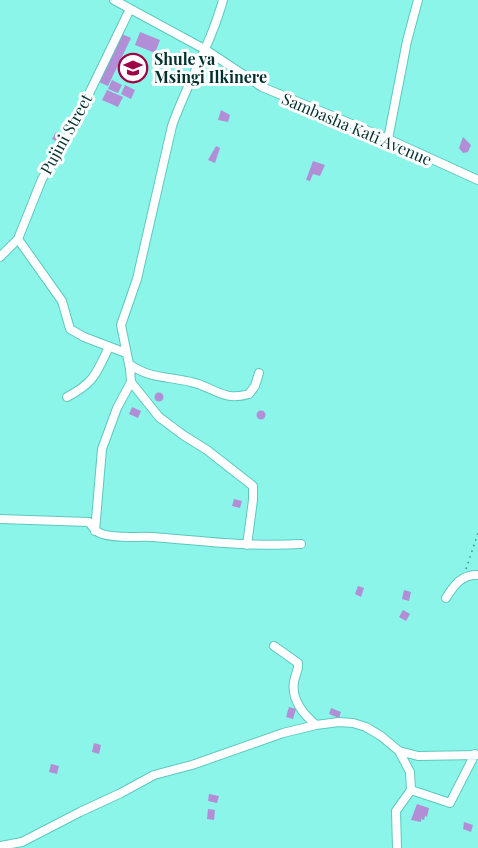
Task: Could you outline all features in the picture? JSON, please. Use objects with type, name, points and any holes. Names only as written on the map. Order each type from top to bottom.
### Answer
[{"type":"street","name":"Sambasha Kati Avenue","points":[[114,0],[206,50],[262,87],[388,139],[478,180]]},
{"type":"street","points":[[223,0],[206,50],[172,126],[137,279],[121,329],[131,382],[159,417],[207,450],[253,486],[254,500],[247,545]]},
{"type":"street","points":[[388,139],[407,41],[418,0]]},
{"type":"street","name":"Pujini Street","points":[[0,257],[18,239],[42,179],[69,135],[130,9]]},
{"type":"street","points":[[18,239],[62,301],[70,329],[84,338],[126,353]]},
{"type":"street","points":[[67,397],[88,385],[94,378],[109,347]]},
{"type":"street","points":[[129,364],[149,375],[192,382],[220,395],[230,396],[249,394],[255,386],[259,373]]},
{"type":"street","points":[[95,531],[102,449],[117,408],[131,382]]},
{"type":"street","points":[[0,519],[89,522],[95,531],[108,536],[156,537],[247,545],[301,544]]},
{"type":"street","points":[[446,598],[453,586],[465,577],[478,575]]},
{"type":"street","points":[[274,646],[298,663],[299,669],[294,680],[294,695],[302,712],[316,725]]},
{"type":"street","points":[[0,846],[22,842],[121,794],[147,777],[199,762],[282,733],[339,722],[366,727],[381,736],[399,751],[410,772],[411,790],[396,811],[397,848]]},
{"type":"street","points":[[399,751],[418,756],[476,755],[450,803],[411,790]]},
{"type":"path","points":[[465,577],[478,533]]},
{"type":"building","points":[[140,32],[160,40],[155,53],[135,45]]},
{"type":"building","points":[[122,34],[131,38],[108,86],[99,82]]},
{"type":"building","points":[[112,80],[122,85],[118,93],[108,89]]},
{"type":"building","points":[[125,85],[135,90],[131,99],[121,94]]},
{"type":"building","points":[[107,90],[123,97],[118,107],[102,100]]},
{"type":"building","points":[[221,110],[230,115],[228,122],[218,120]]},
{"type":"building","points":[[56,132],[63,135],[60,143],[52,139]]},
{"type":"building","points":[[463,137],[471,145],[468,152],[463,153],[459,148]]},
{"type":"building","points":[[216,146],[220,148],[215,163],[208,160]]},
{"type":"building","points":[[313,161],[325,165],[320,176],[313,174],[310,181],[306,180]]},
{"type":"building","points":[[159,392],[164,397],[159,402],[154,397]]},
{"type":"building","points":[[132,407],[141,411],[138,418],[129,414]]},
{"type":"building","points":[[261,410],[266,415],[261,420],[256,415]]},
{"type":"building","points":[[234,499],[242,501],[240,508],[232,506]]},
{"type":"building","points":[[358,586],[364,588],[361,597],[355,594]]},
{"type":"building","points":[[404,590],[411,592],[409,601],[402,599]]},
{"type":"building","points":[[403,610],[410,614],[406,621],[399,617]]},
{"type":"building","points":[[289,707],[296,709],[293,719],[286,717]]},
{"type":"building","points":[[331,708],[341,712],[339,718],[329,714]]},
{"type":"building","points":[[94,743],[101,745],[99,754],[92,752]]},
{"type":"building","points":[[51,764],[59,766],[57,774],[49,772]]},
{"type":"building","points":[[209,794],[219,796],[217,803],[208,801]]},
{"type":"building","points":[[417,804],[429,808],[427,817],[425,816],[424,820],[421,819],[421,822],[411,820]]},
{"type":"building","points":[[208,809],[215,810],[214,820],[207,819]]},
{"type":"building","points":[[464,822],[473,825],[471,832],[463,829]]},
{"type":"place","name":"Shule ya Msingi Ilkinere","points":[[133,68]]}]
